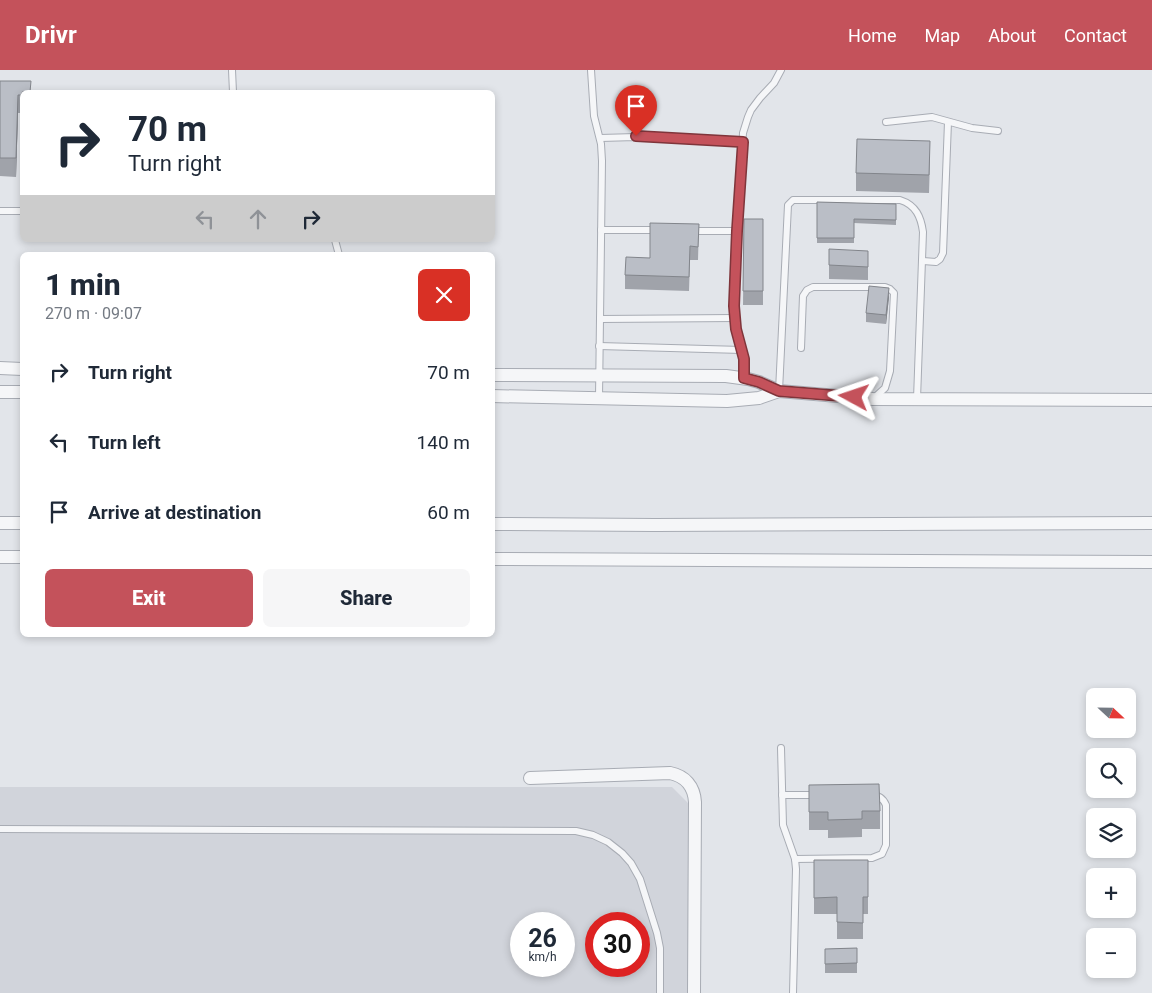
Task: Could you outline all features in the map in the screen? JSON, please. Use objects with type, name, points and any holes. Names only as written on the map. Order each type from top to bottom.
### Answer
[{"type":"street","points":[[0,368],[20,369]]},
{"type":"street","points":[[495,374],[726,376],[759,382],[779,391],[873,399],[1152,400]]},
{"type":"street","points":[[495,396],[738,400],[759,398],[779,391]]},
{"type":"street","points":[[0,392],[20,392]]},
{"type":"street","points":[[0,522],[20,523]]},
{"type":"street","points":[[495,524],[665,525],[1152,522]]},
{"type":"street","points":[[0,557],[20,557]]},
{"type":"street","points":[[495,559],[1152,562]]},
{"type":"street","points":[[530,778],[670,773],[681,777],[690,784],[695,802],[694,993]]},
{"type":"lane","points":[[232,70],[233,90]]},
{"type":"lane","points":[[591,70],[594,116],[600,138],[602,161],[599,398]]},
{"type":"lane","points":[[744,378],[742,350],[735,318],[737,231],[745,125],[751,110],[774,83],[781,70]]},
{"type":"lane","points":[[886,122],[926,117],[938,118],[972,128],[998,131]]},
{"type":"lane","points":[[922,261],[936,262],[943,254],[948,122]]},
{"type":"lane","points":[[600,138],[642,137],[743,142]]},
{"type":"lane","points":[[779,391],[788,205],[793,200],[900,200],[913,206],[922,222],[924,232],[917,399]]},
{"type":"lane","points":[[0,211],[20,211]]},
{"type":"lane","points":[[601,230],[669,230]]},
{"type":"lane","points":[[678,230],[737,231]]},
{"type":"lane","points":[[801,348],[803,296],[813,286],[885,287],[890,289],[894,293],[890,371],[885,388],[873,399]]},
{"type":"lane","points":[[600,319],[735,318]]},
{"type":"lane","points":[[599,346],[742,350]]},
{"type":"lane","points":[[781,748],[783,826],[795,859],[796,869],[793,993]]},
{"type":"lane","points":[[782,795],[819,795]]},
{"type":"lane","points":[[795,859],[876,858],[882,854],[886,845],[886,805],[880,797],[865,795]]},
{"type":"lane","points":[[0,829],[576,831],[593,835],[608,842],[622,853],[632,864],[640,879],[659,940],[660,993]]},
{"type":"shaded area","points":[[0,787],[672,787],[691,806],[690,993],[0,993]]},
{"type":"building","points":[[0,81],[31,81],[30,90],[20,90],[20,95],[18,95],[16,158],[0,158]]},
{"type":"building","points":[[857,139],[930,141],[929,175],[856,173]]},
{"type":"building","points":[[817,202],[896,204],[896,220],[854,219],[854,238],[817,238]]},
{"type":"building","points":[[744,219],[763,219],[763,291],[743,291]]},
{"type":"building","points":[[650,223],[699,224],[698,247],[690,246],[689,277],[625,275],[626,257],[650,258]]},
{"type":"building","points":[[829,249],[868,251],[868,267],[829,265]]},
{"type":"building","points":[[869,286],[889,288],[886,315],[866,313]]},
{"type":"building","points":[[879,784],[880,811],[862,811],[862,819],[828,820],[828,812],[809,812],[809,785]]},
{"type":"building","points":[[814,860],[868,860],[868,897],[863,897],[863,923],[837,922],[837,897],[814,898]]},
{"type":"building","points":[[857,948],[857,963],[825,964],[825,949]]},
{"type":"route","points":[[636,136],[743,142],[734,306],[736,329],[744,359],[744,378],[779,391],[854,397]]}]
